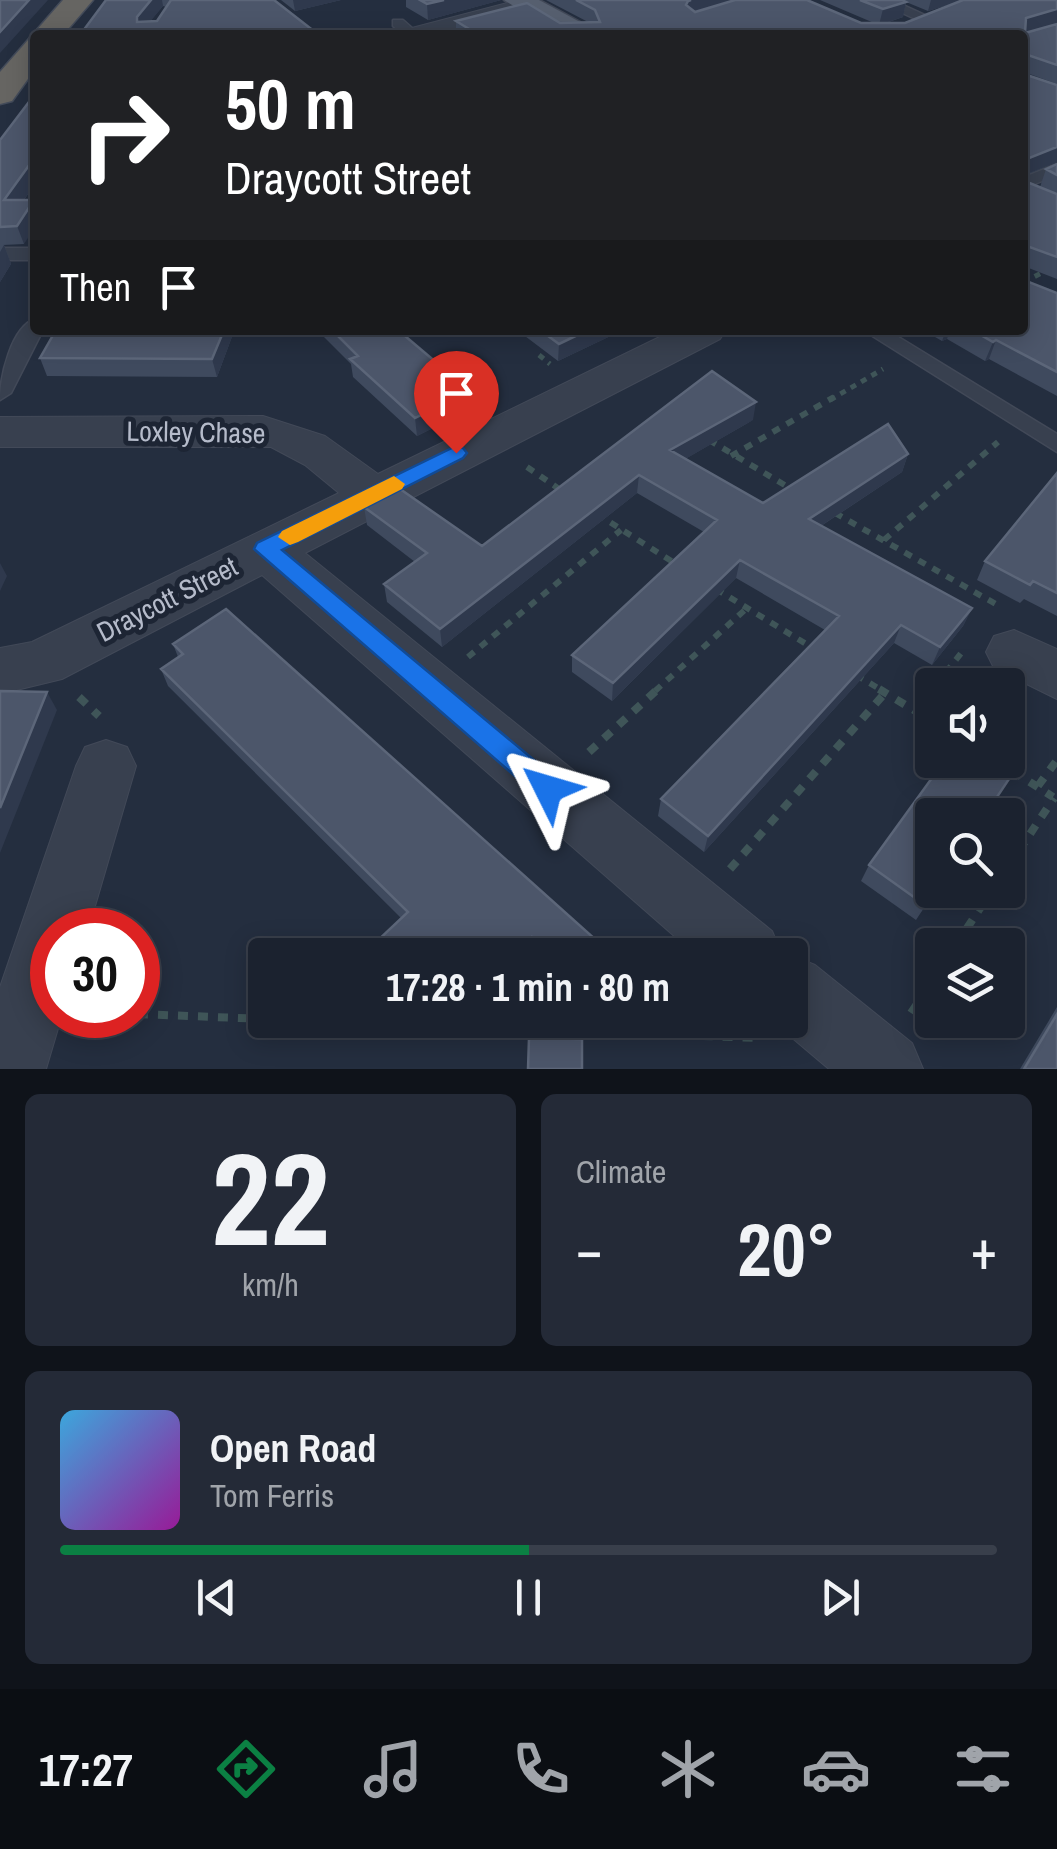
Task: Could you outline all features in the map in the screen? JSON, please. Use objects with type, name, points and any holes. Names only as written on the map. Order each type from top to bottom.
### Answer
[{"type":"highway","points":[[46,30],[61,0]]},
{"type":"highway","points":[[49,30],[80,0]]},
{"type":"highway","points":[[0,94],[30,55]]},
{"type":"main road","points":[[523,3],[573,30]]},
{"type":"street","points":[[414,30],[523,3]]},
{"type":"street","name":"Draycott Street","points":[[21,667],[696,335]]},
{"type":"street","name":"Loxley Chase","points":[[0,432],[286,434],[304,440],[372,495]]},
{"type":"street","points":[[265,549],[728,938]]},
{"type":"street","points":[[61,908],[106,766]]},
{"type":"street","points":[[9,1069],[30,1004]]},
{"type":"street","points":[[808,1009],[858,1060]]},
{"type":"lane","points":[[880,0],[931,19]]},
{"type":"lane","points":[[1028,190],[1057,169]]},
{"type":"lane","points":[[0,254],[30,254]]},
{"type":"lane","points":[[0,393],[30,334]]},
{"type":"lane","points":[[880,335],[1057,444]]},
{"type":"path","points":[[1028,280],[1057,265]]},
{"type":"path","points":[[731,456],[910,353]]},
{"type":"path","points":[[884,540],[1022,422]]},
{"type":"path","points":[[702,435],[731,456],[799,493]]},
{"type":"path","points":[[484,438],[575,499]]},
{"type":"path","points":[[590,510],[684,569]]},
{"type":"path","points":[[833,512],[1000,604],[1046,701],[1038,786]]},
{"type":"path","points":[[428,689],[621,530]]},
{"type":"path","points":[[700,578],[824,655]]},
{"type":"path","points":[[548,789],[747,608]]},
{"type":"path","points":[[21,667],[99,716],[108,741],[106,766]]},
{"type":"path","points":[[854,674],[915,710]]},
{"type":"path","points":[[694,910],[885,693]]},
{"type":"path","points":[[1025,778],[1055,798],[1025,842]]},
{"type":"path","points":[[160,1015],[248,1017]]},
{"type":"path","points":[[552,1038],[858,1060]]},
{"type":"building","points":[[0,0],[29,0],[0,32]]},
{"type":"building","points":[[106,0],[151,0],[137,22],[157,21],[171,0],[274,0],[313,30],[84,30]]},
{"type":"building","points":[[576,0],[691,0],[686,5],[695,12],[735,0],[807,0],[861,23],[905,23],[963,0],[1057,0],[1057,9],[1026,18],[1025,30],[471,30],[456,21],[527,3],[560,23],[600,22],[595,10]]},
{"type":"building","points":[[860,0],[902,0],[906,2],[883,9]]},
{"type":"building","points":[[1057,24],[1057,65],[1028,55],[1028,32]]},
{"type":"building","points":[[1028,75],[1057,85],[1057,147],[1028,158]]},
{"type":"building","points":[[30,101],[30,164],[4,200],[30,200],[17,226],[0,227],[0,140]]},
{"type":"building","points":[[1028,182],[1057,194],[1057,257],[1028,246]]},
{"type":"building","points":[[1028,282],[1057,293],[1057,372],[996,340],[981,335],[1028,335]]},
{"type":"building","points":[[53,335],[222,335],[212,359],[40,358]]},
{"type":"building","points":[[337,335],[404,335],[470,391],[415,418],[350,359],[358,356]]},
{"type":"building","points":[[547,335],[578,335],[559,344]]},
{"type":"building","points":[[712,371],[756,402],[670,450],[763,503],[888,424],[908,454],[809,519],[972,608],[940,647],[901,625],[708,836],[661,799],[839,616],[740,560],[613,683],[572,655],[717,520],[639,475],[440,629],[384,584],[427,553],[364,507],[400,489],[482,546]]},
{"type":"building","points":[[1057,473],[1057,593],[1033,581],[1030,585],[985,561]]},
{"type":"building","points":[[226,609],[594,938],[380,938],[408,912],[161,669],[183,654],[173,644]]},
{"type":"building","points":[[0,691],[47,692],[0,808]]},
{"type":"building","points":[[932,778],[1010,778],[996,798],[917,798]]},
{"type":"building","points":[[915,801],[915,898],[869,865]]},
{"type":"building","points":[[1057,1014],[1057,1069],[1024,1069]]},
{"type":"building","points":[[529,1038],[582,1039],[582,1069],[528,1069]]},
{"type":"slow traffic","points":[[290,537],[394,484]]},
{"type":"route","points":[[456,453],[265,549],[548,789]]}]
